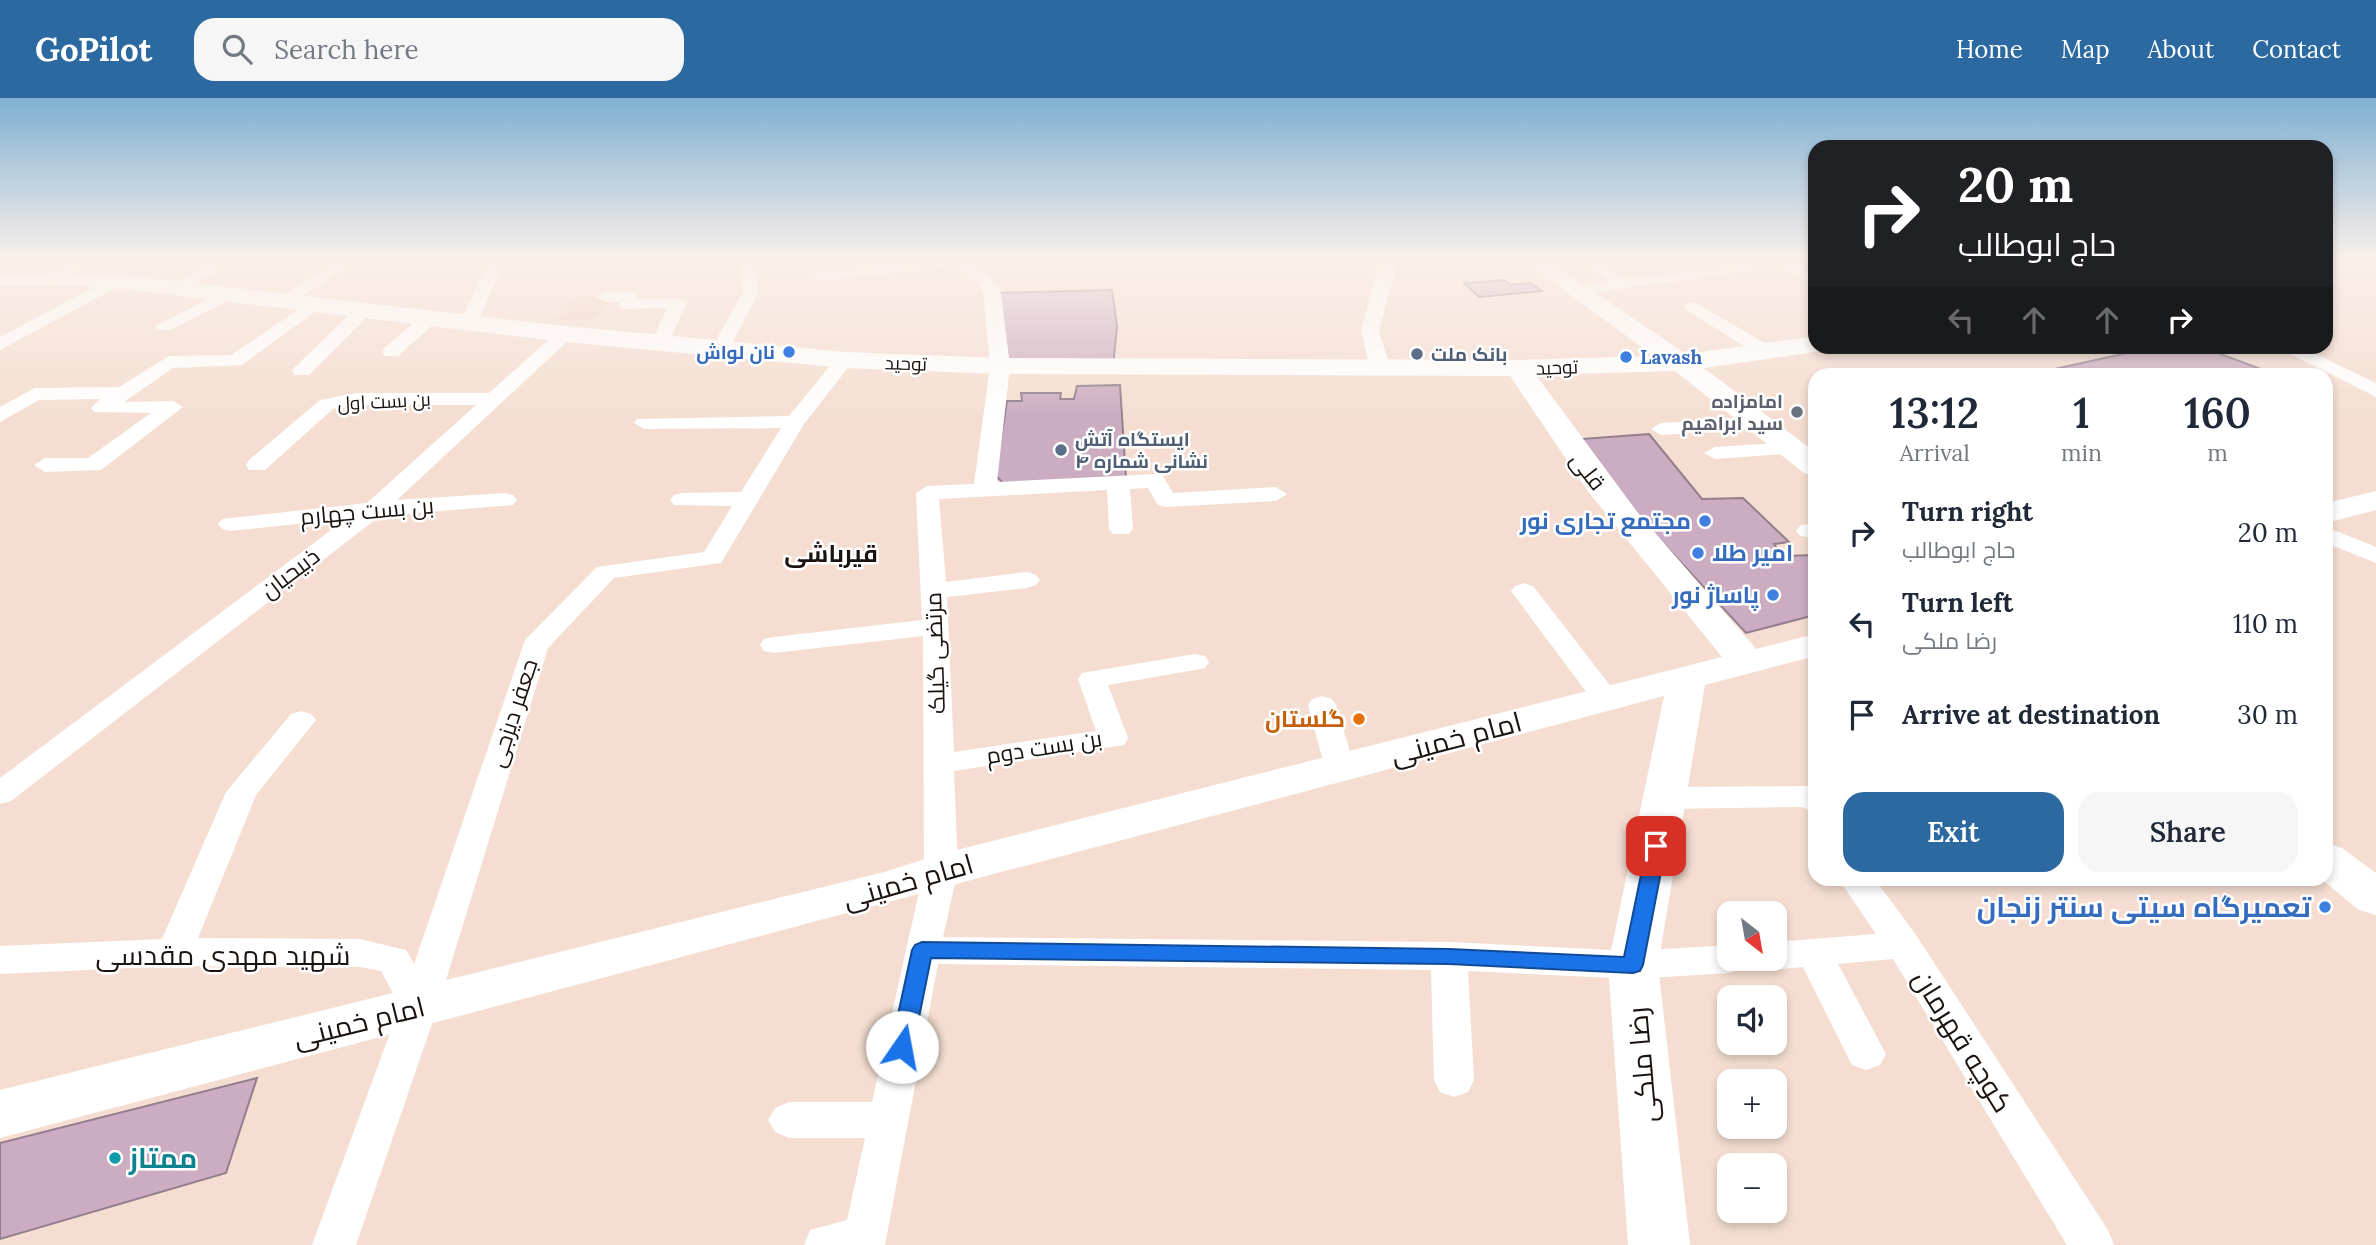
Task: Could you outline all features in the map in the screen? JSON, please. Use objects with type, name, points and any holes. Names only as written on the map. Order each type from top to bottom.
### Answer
[{"type":"main road","name":"توحید","points":[[385,313],[659,344],[845,360],[1000,366],[1518,368],[1681,363],[1808,345]]},
{"type":"main road","points":[[1609,313],[1681,363],[1808,462]]},
{"type":"main road","name":"قلی","points":[[1518,368],[1575,455],[1679,585],[1748,663]]},
{"type":"main road","points":[[2333,511],[2376,500]]},
{"type":"main road","name":"امام خمینی","points":[[0,1114],[890,887],[940,870],[1606,699],[1748,663],[1808,652]]},
{"type":"main road","name":"رضا ملکی","points":[[1659,1245],[1633,965],[1687,679]]},
{"type":"main road","points":[[2333,864],[2376,898]]},
{"type":"street","points":[[0,344],[57,313]]},
{"type":"street","points":[[164,326],[191,313]]},
{"type":"street","points":[[45,465],[93,465],[173,407],[102,408],[169,362],[235,361],[302,313]]},
{"type":"street","points":[[302,371],[361,313]]},
{"type":"street","points":[[469,323],[474,313]]},
{"type":"street","points":[[659,344],[674,313]]},
{"type":"street","points":[[720,349],[740,313]]},
{"type":"street","points":[[994,313],[1000,366],[985,490],[1155,481],[1166,500],[1276,494]]},
{"type":"street","points":[[1375,313],[1370,331],[1380,367]]},
{"type":"street","points":[[1703,313],[1765,351]]},
{"type":"street","points":[[391,352],[429,318]]},
{"type":"street","name":"ذبیحیان","points":[[0,794],[374,509],[565,334]]},
{"type":"street","points":[[2300,354],[2328,368]]},
{"type":"street","name":"جعفر دیزجی","points":[[419,1006],[535,646],[606,572],[712,558],[795,422],[845,360]]},
{"type":"street","points":[[2333,370],[2376,391]]},
{"type":"street","points":[[0,416],[35,394],[123,393]]},
{"type":"street","name":"بن بست اول","points":[[257,465],[327,404],[356,399],[493,399]]},
{"type":"street","points":[[643,423],[795,422]]},
{"type":"street","points":[[1661,429],[1759,424]]},
{"type":"street","points":[[1715,453],[1790,448]]},
{"type":"street","points":[[1118,483],[1121,529]]},
{"type":"street","name":"مرتضی گیلک","points":[[922,950],[940,870],[936,626],[927,493],[985,490]]},
{"type":"street","points":[[682,500],[748,499]]},
{"type":"street","name":"بن بست چهارم","points":[[230,524],[374,509],[505,500]]},
{"type":"street","points":[[2333,537],[2376,556]]},
{"type":"street","points":[[933,591],[1027,580]]},
{"type":"street","points":[[1524,591],[1606,699]]},
{"type":"street","points":[[775,645],[936,626]]},
{"type":"street","name":"بن بست دوم","points":[[937,764],[1113,738],[1092,680],[1195,662]]},
{"type":"street","points":[[1322,705],[1340,768]]},
{"type":"street","points":[[174,952],[242,792],[301,720]]},
{"type":"street","points":[[1666,798],[1808,796]]},
{"type":"street","points":[[1861,886],[1903,945]]},
{"type":"street","name":"کوچه قهرمان","points":[[1787,955],[1903,945],[2092,1245]]},
{"type":"street","points":[[826,1245],[866,1237],[922,950],[1449,956],[1633,965],[1717,960]]},
{"type":"street","name":"شهید مهدی مقدسی","points":[[0,960],[174,952],[360,953],[393,960],[419,1006]]},
{"type":"street","points":[[1814,953],[1866,1054]]},
{"type":"street","points":[[1449,956],[1454,1080]]},
{"type":"street","points":[[334,1245],[419,1006]]},
{"type":"street","points":[[789,1120],[887,1119]]},
{"type":"shaded area","points":[[563,313],[599,313],[593,319],[556,320]]},
{"type":"building","points":[[994,313],[1115,313],[1117,326],[1113,367],[1000,366]]},
{"type":"building","points":[[2123,354],[2220,354],[2258,368],[2059,368]]},
{"type":"building","name":"ایستگاه آتش نشانی شماره ۴","points":[[1120,385],[1126,478],[1003,483],[995,475],[1007,401],[1022,401],[1021,393],[1061,393],[1060,399],[1074,399],[1077,386]]},
{"type":"building","name":"مجتمع تجارى نور","points":[[1649,434],[1702,499],[1743,498],[1789,542],[1774,544],[1783,556],[1808,555],[1808,617],[1746,633],[1568,440]]},
{"type":"building","name":"ممتاز","points":[[257,1078],[226,1173],[0,1239],[0,1143]]},
{"type":"place","name":"نان لواش","points":[[789,352]]},
{"type":"place","name":"بانک ملت","points":[[1417,354]]},
{"type":"place","name":"Lavash","points":[[1626,357]]},
{"type":"place","name":"امامزاده سید ابراهیم","points":[[1797,412]]},
{"type":"place","name":"ایستگاه آتش نشانی شماره ۴","points":[[1061,450]]},
{"type":"place","name":"مجتمع تجارى نور","points":[[1705,521]]},
{"type":"place","name":"امیر طلا","points":[[1698,553]]},
{"type":"place","name":"پاساژ نور","points":[[1773,595]]},
{"type":"place","name":"گلستان","points":[[1359,719]]},
{"type":"place","name":"تعمیرگاه سیتی سنتر زنجان","points":[[2325,907]]},
{"type":"place","name":"ممتاز","points":[[115,1158]]},
{"type":"district","name":"قیرباشی","points":[[831,554]]},
{"type":"route","points":[[902,1047],[922,950],[1449,956],[1633,965],[1656,846]]}]
